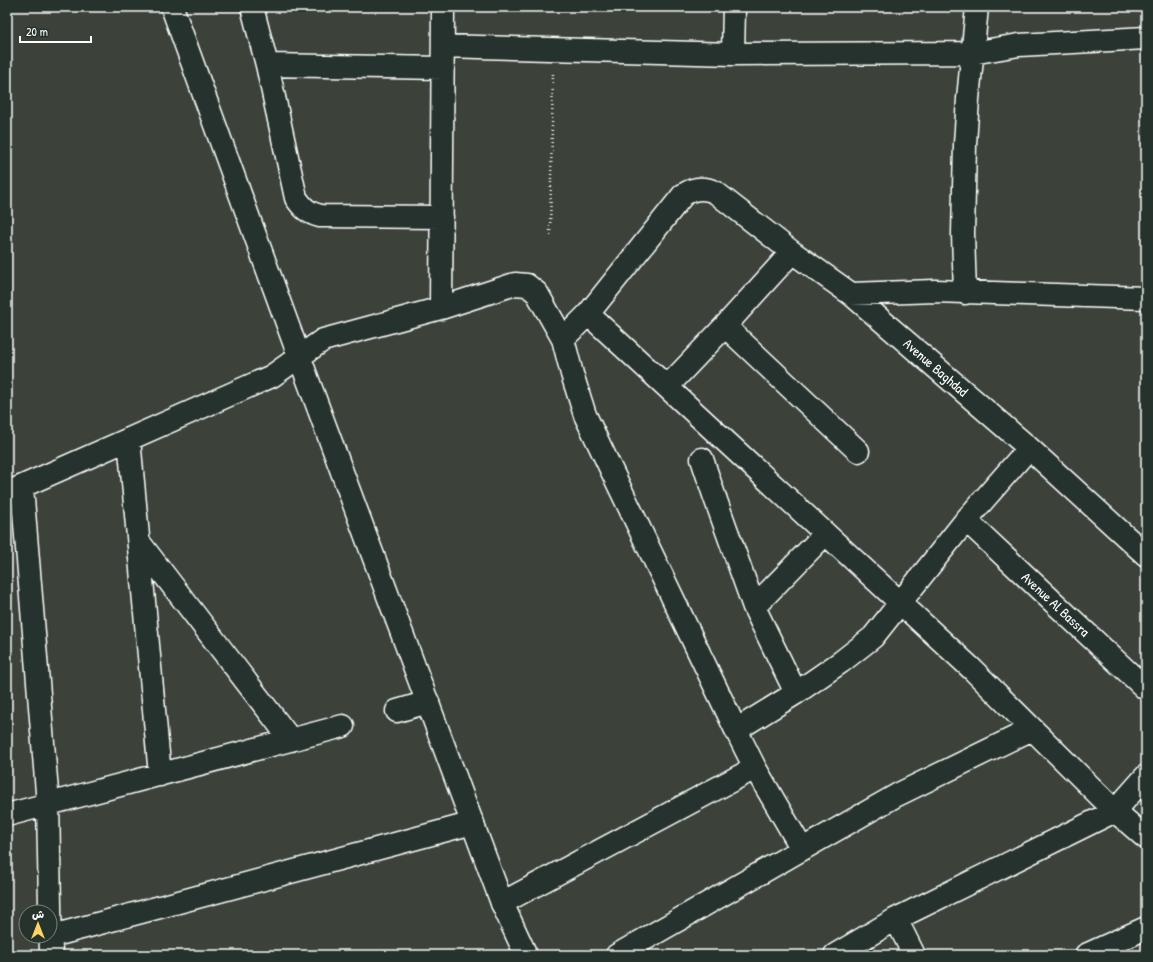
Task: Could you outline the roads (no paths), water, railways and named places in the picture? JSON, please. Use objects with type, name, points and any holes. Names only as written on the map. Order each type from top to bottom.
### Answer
[{"type":"street","points":[[172,7],[299,356],[502,903],[526,955]]},
{"type":"street","points":[[252,7],[267,65],[296,198],[302,207],[310,214],[320,216],[442,217]]},
{"type":"street","points":[[441,308],[443,7]]},
{"type":"street","points":[[733,54],[734,7]]},
{"type":"street","points":[[965,292],[963,219],[965,144],[977,7]]},
{"type":"street","points":[[443,46],[733,54],[972,53],[1019,45],[1146,38]]},
{"type":"street","points":[[267,65],[443,68]]},
{"type":"street","name":"Avenue Baghdad","points":[[588,314],[683,195],[691,190],[709,189],[715,192],[792,252],[851,294],[1029,448],[1146,555]]},
{"type":"street","points":[[667,387],[792,252]]},
{"type":"street","points":[[473,823],[51,945],[48,804],[14,490],[272,376],[323,340],[441,308],[515,284],[526,285],[537,292],[563,339],[585,415],[736,730],[755,768],[802,849]]},
{"type":"street","points":[[851,294],[935,291],[1146,298]]},
{"type":"street","points":[[563,339],[588,314],[973,670],[1115,811],[1146,838]]},
{"type":"street","points":[[725,326],[858,451]]},
{"type":"street","points":[[129,439],[160,775]]},
{"type":"street","points":[[736,730],[796,693],[841,662],[873,637],[966,520],[1029,448]]},
{"type":"street","points":[[702,458],[754,607],[796,693]]},
{"type":"street","name":"Avenue Al Bassra","points":[[966,520],[1146,689]]},
{"type":"street","points":[[754,607],[825,534]]},
{"type":"street","points":[[139,542],[291,740]]},
{"type":"street","points":[[397,711],[428,702]]},
{"type":"street","points":[[7,816],[342,726]]},
{"type":"street","points":[[617,955],[897,795],[1032,729]]},
{"type":"street","points":[[502,903],[755,768]]},
{"type":"street","points":[[835,955],[896,919],[1115,811],[1146,776]]},
{"type":"street","points":[[896,919],[914,955]]},
{"type":"street","points":[[1086,955],[1146,928]]}]
